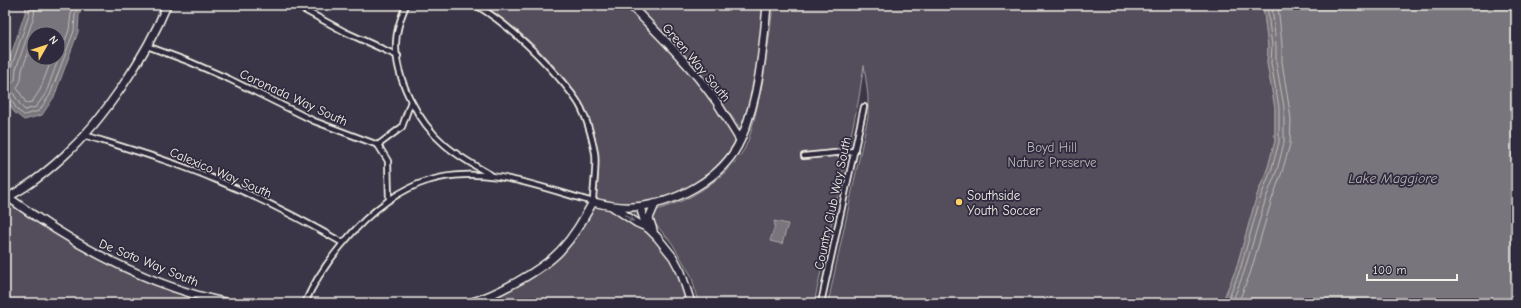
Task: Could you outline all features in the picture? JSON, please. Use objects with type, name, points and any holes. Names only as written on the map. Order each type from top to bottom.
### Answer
[{"type":"street","points":[[6,197],[45,172],[84,135],[130,74],[147,46],[167,5]]},
{"type":"street","points":[[295,5],[345,32],[398,56]]},
{"type":"street","points":[[406,5],[401,17],[396,44],[402,78],[411,101],[423,120],[444,144],[492,176]]},
{"type":"street","points":[[469,303],[482,299],[513,284],[559,252],[577,230],[592,202],[595,155],[586,122],[579,104],[560,80],[537,54],[515,34],[491,14],[476,5]]},
{"type":"street","name":"Green Way South","points":[[630,5],[656,31],[703,85],[740,140]]},
{"type":"street","points":[[305,303],[309,293],[323,271],[343,243],[364,220],[400,193],[426,181],[447,176],[492,176],[525,183],[592,202],[630,208],[655,204],[679,196],[693,188],[708,178],[734,152],[740,140],[749,117],[760,70],[767,5]]},
{"type":"street","name":"Coronada Way South","points":[[147,46],[190,62],[314,121],[378,145]]},
{"type":"street","points":[[389,200],[388,161],[378,145],[402,127],[411,101]]},
{"type":"street","name":"Country Club Way South","points":[[821,303],[864,108]]},
{"type":"street","name":"Calexico Way South","points":[[84,135],[152,155],[218,180],[291,214],[343,243]]},
{"type":"street","points":[[804,156],[855,151]]},
{"type":"street","name":"De Soto Way South","points":[[6,197],[88,250],[130,270],[175,288],[228,303]]},
{"type":"street","points":[[651,230],[650,218],[655,204]]},
{"type":"street","points":[[611,206],[637,223],[651,230]]},
{"type":"street","points":[[640,207],[644,222],[673,257],[681,272],[691,303]]},
{"type":"green space","points":[[483,5],[625,5],[654,33],[702,87],[738,137],[728,153],[716,167],[703,178],[687,188],[671,195],[635,203],[617,204],[596,199],[599,162],[594,135],[584,107],[561,74],[537,48],[497,14]]},
{"type":"green space","points":[[635,5],[764,5],[759,52],[750,99],[741,129],[707,83],[659,28]]},
{"type":"green space","name":"Boyd Hill Nature Preserve","points":[[773,5],[1263,5],[1268,47],[1267,63],[1275,108],[1275,141],[1268,167],[1257,195],[1236,269],[1222,303],[828,303],[868,117],[868,96],[864,65],[858,103],[814,303],[698,303],[692,277],[672,243],[656,225],[653,219],[653,214],[657,210],[688,198],[712,183],[734,163],[745,148],[751,132],[761,88]]},
{"type":"green space","points":[[6,203],[12,203],[88,253],[175,292],[215,303],[6,303]]},
{"type":"green space","points":[[594,206],[642,209],[659,244],[670,259],[678,274],[688,303],[480,303],[511,289],[537,273],[576,237]]},
{"type":"water","points":[[26,5],[83,5],[79,15],[78,32],[66,64],[66,26],[26,26],[26,66],[65,66],[54,97],[42,115],[24,120],[14,112],[6,98],[7,67],[25,13]]},
{"type":"water","name":"Lake Maggiore","points":[[1263,5],[1516,5],[1516,303],[1222,303],[1236,269],[1257,195],[1268,167],[1275,141],[1275,108],[1267,63],[1268,47]]},
{"type":"water","points":[[774,221],[788,224],[782,244],[770,241],[775,225]]},
{"type":"place","name":"Southside Youth Soccer","points":[[959,202]]}]
